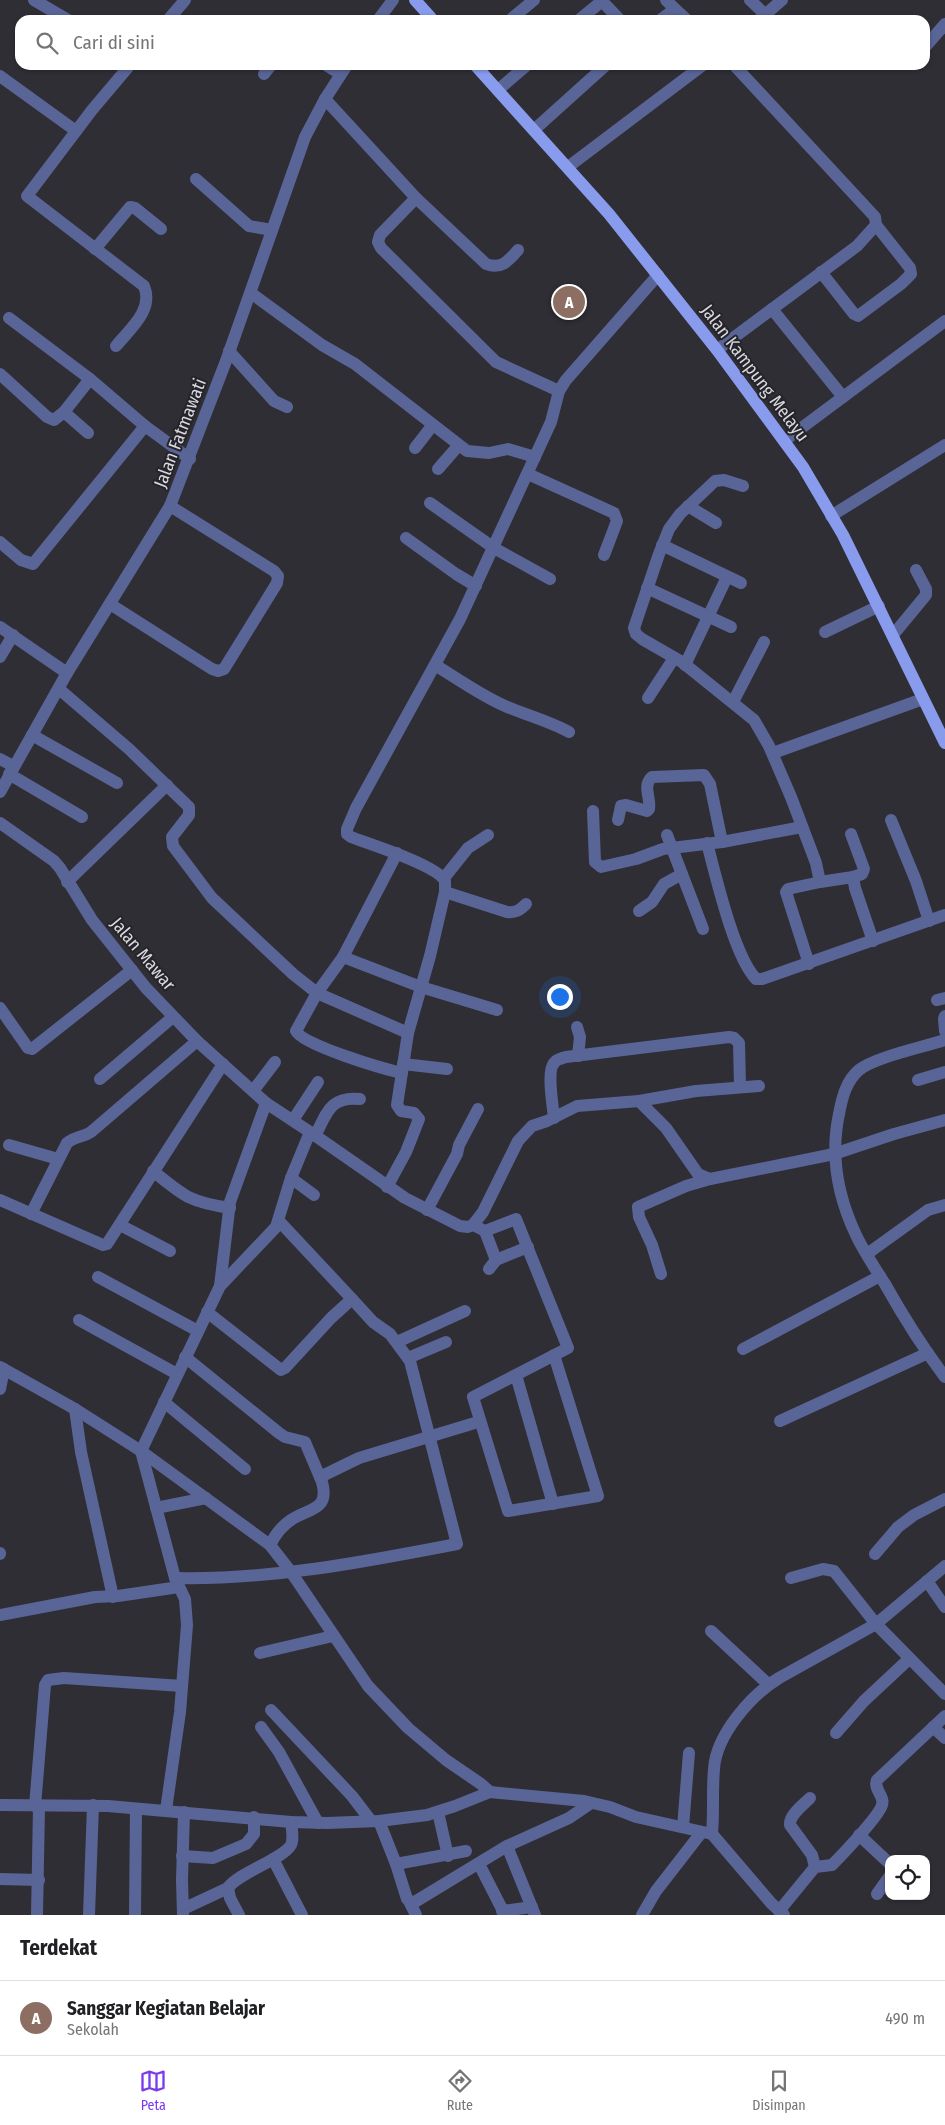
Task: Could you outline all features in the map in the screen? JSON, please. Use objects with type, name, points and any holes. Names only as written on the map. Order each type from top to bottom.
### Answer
[{"type":"main road","points":[[415,0],[428,15]]},
{"type":"main road","name":"Jalan Kampung Melayu","points":[[480,70],[536,130],[610,214],[717,350],[803,467],[831,516],[893,635],[923,699],[944,736]]},
{"type":"street","points":[[34,0],[60,15]]},
{"type":"street","points":[[172,15],[185,0]]},
{"type":"street","points":[[382,15],[393,0]]},
{"type":"street","points":[[516,15],[534,0]]},
{"type":"street","points":[[584,15],[601,0],[615,15]]},
{"type":"street","points":[[750,0],[762,15]]},
{"type":"street","points":[[768,15],[782,0]]},
{"type":"street","points":[[670,5],[681,15]]},
{"type":"street","points":[[930,41],[945,24]]},
{"type":"street","points":[[116,346],[144,311],[148,303],[148,295],[144,286],[27,196],[76,131],[126,70]]},
{"type":"street","name":"Jalan Fatmawati","points":[[0,792],[67,674],[170,506],[190,459],[251,293],[305,138],[325,99],[343,70]]},
{"type":"street","points":[[498,90],[521,70]]},
{"type":"street","points":[[536,130],[601,70]]},
{"type":"street","points":[[568,167],[696,70]]},
{"type":"street","points":[[739,70],[875,217],[876,225],[910,268],[911,274],[902,284],[858,316],[854,314],[821,272]]},
{"type":"street","points":[[0,76],[76,131]]},
{"type":"street","points":[[325,99],[416,198],[486,264],[494,267],[505,264],[518,250]]},
{"type":"street","points":[[196,179],[249,226],[272,230]]},
{"type":"street","points":[[416,198],[380,235],[378,242],[381,248],[496,362],[559,391]]},
{"type":"street","points":[[95,249],[130,207],[135,208],[161,229]]},
{"type":"street","points":[[717,350],[857,246],[876,225]]},
{"type":"street","points":[[444,878],[397,853],[351,837],[347,834],[347,828],[460,619],[551,422],[559,391],[566,380],[658,275]]},
{"type":"street","points":[[251,293],[322,345],[355,364],[458,446],[467,451],[481,453],[508,449],[535,457]]},
{"type":"street","points":[[772,309],[843,397]]},
{"type":"street","points":[[9,318],[90,379],[146,426],[190,459]]},
{"type":"street","points":[[784,441],[945,321]]},
{"type":"street","points":[[229,351],[274,401],[286,407]]},
{"type":"street","points":[[0,374],[51,419],[58,418],[64,412],[90,379]]},
{"type":"street","points":[[64,412],[88,433]]},
{"type":"street","points":[[0,542],[21,560],[33,564],[146,426]]},
{"type":"street","points":[[416,448],[432,426]]},
{"type":"street","points":[[438,469],[458,446]]},
{"type":"street","points":[[831,516],[945,446]]},
{"type":"street","points":[[528,474],[614,514],[617,521],[604,555]]},
{"type":"street","points":[[743,486],[720,479],[707,488],[675,521],[662,545],[634,628],[636,634],[685,665],[754,720],[773,753],[816,863],[820,882]]},
{"type":"street","points":[[430,502],[494,548],[550,579]]},
{"type":"street","points":[[110,604],[218,671],[224,669],[277,583],[278,576],[274,571],[170,506]]},
{"type":"street","points":[[688,506],[716,523]]},
{"type":"street","points":[[406,538],[476,586]]},
{"type":"street","points":[[662,545],[741,583]]},
{"type":"street","points":[[893,635],[926,595],[926,589],[916,570]]},
{"type":"street","points":[[685,665],[727,577]]},
{"type":"street","points":[[647,588],[730,627]]},
{"type":"street","points":[[825,632],[878,606]]},
{"type":"street","points":[[0,627],[67,674]]},
{"type":"street","points":[[0,657],[13,635]]},
{"type":"street","points":[[733,702],[764,642]]},
{"type":"street","points":[[648,698],[674,658]]},
{"type":"street","points":[[434,666],[484,696],[535,718],[557,725],[569,732]]},
{"type":"street","points":[[59,689],[129,749],[190,810],[187,818],[172,837],[173,846],[212,898],[293,974],[317,993],[408,1032]]},
{"type":"street","points":[[773,753],[923,699]]},
{"type":"street","points":[[32,735],[116,783]]},
{"type":"street","points":[[0,759],[11,770],[82,816]]},
{"type":"street","points":[[618,820],[621,806],[626,805],[647,811],[649,809],[647,787],[652,777],[704,775],[710,784],[722,842]]},
{"type":"street","points":[[68,882],[167,785]]},
{"type":"street","points":[[593,811],[595,862],[598,866],[636,859],[655,851],[722,842],[802,827]]},
{"type":"street","points":[[891,820],[916,881],[929,921]]},
{"type":"street","name":"Jalan Mawar","points":[[0,823],[54,861],[92,920],[173,1017],[196,1041],[266,1103],[387,1187],[460,1226],[473,1226],[485,1231]]},
{"type":"street","points":[[667,834],[703,929]]},
{"type":"street","points":[[809,964],[786,892],[788,889],[862,874],[864,869],[851,834]]},
{"type":"street","points":[[387,1187],[406,1152],[419,1119],[414,1114],[398,1109],[397,1105],[408,1032],[445,892],[444,878],[468,848],[488,835]]},
{"type":"street","points":[[707,843],[736,940],[744,962],[756,979],[762,979],[809,964],[945,915]]},
{"type":"street","points":[[397,853],[343,957],[317,993],[297,1028],[298,1036],[368,1065],[402,1069],[447,1068]]},
{"type":"street","points":[[639,911],[652,902],[664,884],[682,874]]},
{"type":"street","points":[[853,877],[854,888],[873,942]]},
{"type":"street","points":[[445,892],[513,913],[519,911],[526,904]]},
{"type":"street","points":[[343,957],[421,987],[497,1010]]},
{"type":"street","points":[[0,1008],[28,1048],[32,1049],[132,970]]},
{"type":"street","points":[[945,1016],[945,1031]]},
{"type":"street","points":[[100,1079],[173,1017]]},
{"type":"street","points":[[577,1027],[580,1037],[578,1056]]},
{"type":"street","points":[[554,1118],[550,1076],[553,1062],[566,1057],[729,1036],[738,1043],[740,1087]]},
{"type":"street","points":[[945,1040],[873,1062],[859,1070],[849,1082],[842,1097],[835,1132],[834,1154],[842,1198],[856,1236],[928,1353],[945,1377]]},
{"type":"street","points":[[31,1214],[67,1143],[72,1139],[82,1137],[91,1132],[196,1041]]},
{"type":"street","points":[[253,1091],[275,1062]]},
{"type":"street","points":[[0,1200],[103,1245],[111,1240],[153,1171],[223,1064]]},
{"type":"street","points":[[918,1080],[945,1072]]},
{"type":"street","points":[[293,1120],[318,1082]]},
{"type":"street","points":[[473,1226],[483,1212],[508,1159],[523,1134],[532,1126],[554,1118],[577,1106],[639,1101],[696,1091],[759,1086]]},
{"type":"street","points":[[166,1810],[182,1686],[187,1624],[185,1599],[177,1582],[141,1450],[220,1286],[267,1238],[279,1222],[290,1178],[312,1134],[333,1104],[348,1097],[360,1098]]},
{"type":"street","points":[[639,1101],[666,1128],[701,1179]]},
{"type":"street","points":[[220,1286],[230,1208],[236,1184],[266,1103]]},
{"type":"street","points":[[427,1210],[457,1154],[459,1145],[478,1109]]},
{"type":"street","points":[[661,1274],[652,1245],[639,1217],[638,1207],[701,1179],[834,1154],[894,1134],[945,1120]]},
{"type":"street","points":[[9,1145],[58,1159]]},
{"type":"street","points":[[153,1171],[184,1196],[204,1204],[230,1208]]},
{"type":"street","points":[[290,1178],[314,1195]]},
{"type":"street","points":[[867,1254],[928,1210],[945,1205]]},
{"type":"street","points":[[528,1248],[492,1265],[485,1231],[516,1219],[528,1248],[568,1348],[554,1355],[473,1397],[508,1511],[598,1496],[554,1355]]},
{"type":"street","points":[[0,1615],[95,1597],[113,1597],[177,1582],[204,1578],[291,1572],[351,1564],[457,1544],[417,1382],[408,1358],[390,1334],[373,1322],[279,1222]]},
{"type":"street","points":[[120,1225],[170,1251]]},
{"type":"street","points":[[743,1349],[880,1276]]},
{"type":"street","points":[[98,1277],[198,1331]]},
{"type":"street","points":[[207,1312],[281,1370],[352,1299]]},
{"type":"street","points":[[397,1342],[466,1310]]},
{"type":"street","points":[[80,1320],[177,1374]]},
{"type":"street","points":[[408,1358],[446,1342]]},
{"type":"street","points":[[780,1421],[928,1353]]},
{"type":"street","points":[[185,1357],[279,1433],[285,1437],[305,1442],[324,1488],[321,1503],[281,1528],[270,1545]]},
{"type":"street","points":[[0,1389],[2,1368],[75,1409],[141,1450],[270,1545],[291,1572],[368,1686],[408,1728],[446,1760],[490,1792]]},
{"type":"street","points":[[516,1375],[553,1504]]},
{"type":"street","points":[[164,1402],[245,1469]]},
{"type":"street","points":[[75,1409],[80,1452],[113,1597]]},
{"type":"street","points":[[320,1477],[359,1458],[478,1422]]},
{"type":"street","points":[[156,1508],[206,1498]]},
{"type":"street","points":[[875,1554],[898,1527],[914,1515],[945,1499]]},
{"type":"street","points":[[642,1915],[656,1891],[706,1833],[714,1767],[720,1745],[728,1728],[768,1684],[876,1624],[945,1566]]},
{"type":"street","points":[[791,1578],[822,1569],[834,1571],[876,1624],[945,1694]]},
{"type":"street","points":[[927,1581],[945,1607]]},
{"type":"street","points":[[711,1631],[768,1684]]},
{"type":"street","points":[[260,1652],[333,1636]]},
{"type":"street","points":[[836,1734],[864,1701],[909,1658]]},
{"type":"street","points":[[37,1915],[37,1806],[45,1685],[48,1680],[64,1678],[182,1686]]},
{"type":"street","points":[[271,1710],[375,1821],[396,1864],[401,1882],[416,1915]]},
{"type":"street","points":[[815,1867],[832,1866],[883,1803],[876,1787],[877,1780],[945,1716]]},
{"type":"street","points":[[261,1727],[279,1752],[318,1823]]},
{"type":"street","points":[[933,1727],[945,1738]]},
{"type":"street","points":[[683,1828],[689,1753]]},
{"type":"street","points":[[0,1805],[93,1806],[166,1810],[318,1823],[375,1821],[438,1812],[490,1792],[592,1803],[636,1817],[706,1833],[782,1913],[815,1867],[812,1855],[790,1825],[789,1820],[810,1798]]},
{"type":"street","points":[[410,1903],[415,1902],[507,1846],[569,1818],[592,1803]]},
{"type":"street","points":[[89,1915],[93,1806]]},
{"type":"street","points":[[135,1915],[136,1809]]},
{"type":"street","points":[[184,1812],[182,1856],[183,1912],[228,1888],[237,1879],[273,1859],[292,1844],[291,1822]]},
{"type":"street","points":[[438,1812],[448,1856]]},
{"type":"street","points":[[182,1856],[213,1858],[246,1844],[254,1834],[254,1817]]},
{"type":"street","points":[[859,1834],[885,1859]]},
{"type":"street","points":[[478,1864],[504,1913],[533,1911],[507,1846]]},
{"type":"street","points":[[396,1864],[448,1856],[466,1851]]},
{"type":"street","points":[[273,1859],[302,1915]]},
{"type":"street","points":[[0,1879],[38,1880]]},
{"type":"street","points":[[877,1894],[885,1883]]},
{"type":"street","points":[[228,1888],[230,1898],[239,1915]]},
{"type":"place","name":"Sanggar Kegiatan Belajar","points":[[569,302]]}]
